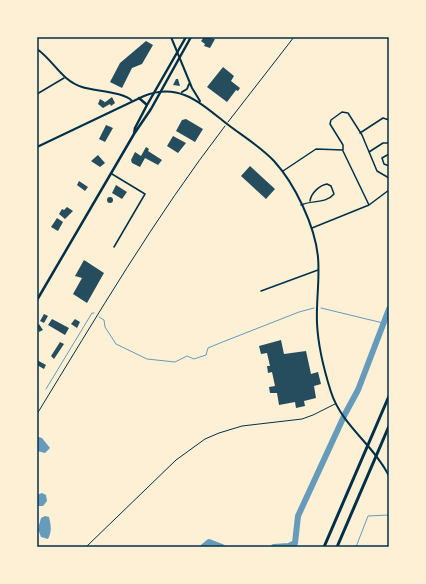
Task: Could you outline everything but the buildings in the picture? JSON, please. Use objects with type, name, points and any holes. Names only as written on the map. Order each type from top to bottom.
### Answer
[{"type":"highway","points":[[324,547],[389,396]]},
{"type":"highway","points":[[337,547],[389,426]]},
{"type":"main road","points":[[134,134],[135,128],[147,105],[186,37]]},
{"type":"main road","points":[[37,300],[134,134],[161,91],[191,37]]},
{"type":"main road","points":[[139,98],[147,105]]},
{"type":"street","points":[[171,37],[190,83],[200,102]]},
{"type":"street","points":[[37,49],[64,78],[84,88],[126,96],[132,101]]},
{"type":"street","points":[[37,94],[64,78]]},
{"type":"street","points":[[181,93],[187,89],[190,83]]},
{"type":"street","points":[[37,147],[132,101],[155,91],[161,91],[181,93],[200,102],[269,156],[283,171],[294,189],[311,229],[318,256],[318,335],[326,373],[335,403],[346,420],[384,467],[389,476]]},
{"type":"street","points":[[369,205],[343,150],[343,145],[330,124],[331,120],[342,112],[348,114],[360,132],[377,170],[389,178]]},
{"type":"street","points":[[360,132],[383,118],[389,120]]},
{"type":"street","points":[[369,152],[383,143],[389,144]]},
{"type":"street","points":[[283,171],[316,149],[343,150]]},
{"type":"street","points":[[389,154],[382,158],[384,164],[389,166]]},
{"type":"street","points":[[112,174],[145,194],[114,247]]},
{"type":"street","points":[[302,205],[310,201],[314,203],[332,197],[334,194],[331,186],[328,184],[323,185],[311,196],[310,201]]},
{"type":"street","points":[[311,229],[369,205],[389,190]]},
{"type":"street","points":[[261,291],[318,270]]},
{"type":"lane","points":[[86,547],[176,460],[205,439],[242,426],[302,419],[335,403]]},
{"type":"path","points":[[37,414],[132,258],[196,164],[294,37]]},
{"type":"water","points":[[37,438],[42,438],[50,448],[45,453],[37,451]]},
{"type":"water","points":[[42,493],[46,495],[47,501],[43,506],[38,506],[37,495]]},
{"type":"water","points":[[45,516],[49,517],[51,526],[48,539],[41,537],[38,529],[41,518]]},
{"type":"waterway","points":[[99,317],[104,320],[105,327],[116,344],[147,359],[175,362],[187,356],[194,359],[206,355],[208,348],[299,312],[314,308]]},
{"type":"waterway","points":[[321,308],[383,323]]},
{"type":"waterway","points":[[274,547],[289,546],[295,543],[298,516],[345,414],[358,390],[389,309]]},
{"type":"waterway","points":[[46,389],[92,313],[94,313]]},
{"type":"waterway","points":[[356,547],[368,516],[389,515]]},
{"type":"waterway","points":[[203,547],[209,542],[222,547]]},
{"type":"waterway","points":[[295,543],[297,547]]}]
